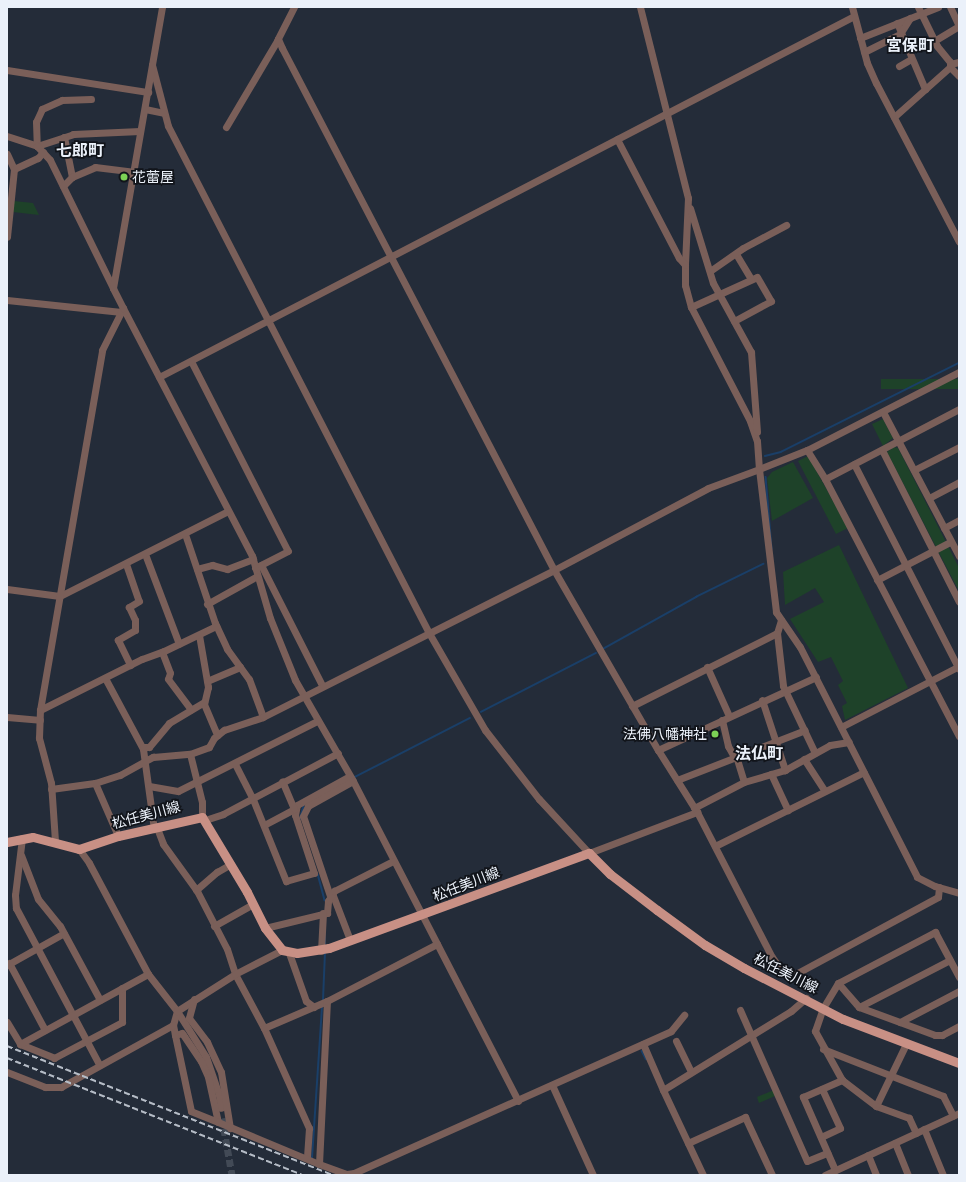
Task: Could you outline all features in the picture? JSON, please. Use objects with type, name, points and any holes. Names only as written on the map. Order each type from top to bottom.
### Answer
[{"type":"main road","name":"松任美川線","points":[[79,849],[118,836],[156,829],[193,817],[203,819]]},
{"type":"main road","points":[[203,819],[253,904],[265,928],[286,952]]},
{"type":"main road","points":[[7,842],[22,838],[55,841],[79,849]]},
{"type":"main road","name":"松任美川線","points":[[286,952],[324,950],[589,853],[610,874],[705,945],[843,1019],[959,1063]]},
{"type":"street","points":[[113,288],[162,7]]},
{"type":"street","points":[[226,127],[278,39],[294,7]]},
{"type":"street","points":[[640,7],[688,198],[710,271],[718,293],[751,352],[759,469],[772,595],[776,612],[800,647],[816,677],[917,877],[939,887],[959,893]]},
{"type":"street","points":[[852,7],[864,52],[876,83],[959,242]]},
{"type":"street","points":[[918,7],[934,41],[950,66],[959,76]]},
{"type":"street","points":[[860,38],[938,7]]},
{"type":"street","points":[[934,41],[959,26],[950,7]]},
{"type":"street","points":[[159,377],[391,258],[854,16]]},
{"type":"street","points":[[864,52],[900,34],[910,18]]},
{"type":"street","points":[[897,23],[900,34],[925,89]]},
{"type":"street","points":[[278,39],[554,570],[658,750],[696,810],[772,957],[790,977],[938,897],[939,887]]},
{"type":"street","points":[[899,66],[911,59]]},
{"type":"street","points":[[894,117],[950,66],[959,62]]},
{"type":"street","points":[[152,65],[168,126],[429,633],[485,730],[539,798],[589,853],[696,810],[744,782],[784,770],[830,745],[849,742]]},
{"type":"street","points":[[7,70],[148,92]]},
{"type":"street","points":[[37,146],[36,122],[42,108],[62,100],[91,99]]},
{"type":"street","points":[[145,109],[164,113]]},
{"type":"street","points":[[37,146],[64,137],[86,133],[140,131]]},
{"type":"street","points":[[7,136],[37,146],[43,152],[63,186],[113,288],[122,310],[159,377],[253,559],[322,685]]},
{"type":"street","points":[[64,137],[72,176]]},
{"type":"street","points":[[617,139],[678,258],[685,265]]},
{"type":"street","points":[[14,169],[38,158],[43,152]]},
{"type":"street","points":[[7,154],[14,169],[7,237]]},
{"type":"street","points":[[63,186],[72,176],[98,166],[133,172]]},
{"type":"street","points":[[688,198],[685,265],[686,285],[691,307],[750,421],[757,441]]},
{"type":"street","points":[[710,271],[786,225]]},
{"type":"street","points":[[736,254],[751,279]]},
{"type":"street","points":[[691,307],[718,293],[757,277],[771,301],[734,321]]},
{"type":"street","points":[[7,300],[122,310]]},
{"type":"street","points":[[55,841],[52,789],[38,738],[40,710],[102,350],[122,310]]},
{"type":"street","points":[[191,361],[288,551],[258,566]]},
{"type":"street","points":[[52,789],[95,783],[120,775],[153,757],[190,754],[209,747],[217,735],[263,717],[322,685],[554,570],[708,488],[806,450],[959,372]]},
{"type":"street","points":[[825,480],[959,409]]},
{"type":"street","points":[[883,412],[950,542],[959,556]]},
{"type":"street","points":[[914,470],[959,447]]},
{"type":"street","points":[[806,450],[825,480],[959,736]]},
{"type":"street","points":[[882,450],[932,552],[959,602]]},
{"type":"street","points":[[841,726],[959,667],[854,464]]},
{"type":"street","points":[[928,498],[959,482]]},
{"type":"street","points":[[7,589],[60,596],[126,564],[228,511]]},
{"type":"street","points":[[944,528],[959,520]]},
{"type":"street","points":[[185,534],[207,604],[216,626],[227,649],[249,679],[263,717]]},
{"type":"street","points":[[878,580],[950,542]]},
{"type":"street","points":[[145,554],[179,644]]},
{"type":"street","points":[[197,569],[212,565],[227,569],[253,559]]},
{"type":"street","points":[[126,564],[139,601],[129,607],[135,620],[135,630],[118,640],[130,665]]},
{"type":"street","points":[[258,566],[257,576],[281,650],[303,696],[338,753],[518,1101]]},
{"type":"street","points":[[207,604],[257,576]]},
{"type":"street","points":[[781,620],[777,633],[786,691],[815,753]]},
{"type":"street","points":[[40,710],[130,665],[162,652],[216,626]]},
{"type":"street","points":[[632,706],[777,633]]},
{"type":"street","points":[[199,635],[207,681],[204,702],[217,735]]},
{"type":"street","points":[[162,652],[164,664],[170,673],[168,679],[191,709]]},
{"type":"street","points":[[207,681],[240,667]]},
{"type":"street","points":[[707,667],[729,716]]},
{"type":"street","points":[[658,750],[762,700],[816,677]]},
{"type":"street","points":[[105,678],[143,747],[147,761],[149,786],[156,829],[163,844],[196,890],[227,949],[235,974],[264,1028],[309,1128],[307,1158]]},
{"type":"street","points":[[762,700],[784,770]]},
{"type":"street","points":[[143,747],[149,747],[169,724],[204,702]]},
{"type":"street","points":[[7,717],[40,720]]},
{"type":"street","points":[[722,720],[728,746],[735,756],[744,782]]},
{"type":"street","points":[[149,786],[178,792],[317,721]]},
{"type":"street","points":[[677,780],[735,756],[805,730]]},
{"type":"street","points":[[190,754],[202,802],[203,819],[223,814],[282,781],[338,753]]},
{"type":"street","points":[[804,759],[825,791]]},
{"type":"street","points":[[235,764],[252,797],[286,881],[317,871]]},
{"type":"street","points":[[715,846],[864,772]]},
{"type":"street","points":[[771,774],[788,810]]},
{"type":"street","points":[[264,825],[294,809],[300,802],[351,779]]},
{"type":"street","points":[[317,871],[302,816],[308,806],[351,779]]},
{"type":"street","points":[[282,781],[317,871],[331,895],[350,940]]},
{"type":"street","points":[[95,783],[118,836]]},
{"type":"street","points":[[22,838],[15,895],[16,908],[99,1064]]},
{"type":"street","points":[[79,849],[148,974],[177,1010],[206,1057],[219,1095],[220,1120]]},
{"type":"street","points":[[20,853],[38,899],[64,933],[100,1000]]},
{"type":"street","points":[[265,928],[326,913],[331,895],[393,861]]},
{"type":"street","points":[[196,890],[230,864]]},
{"type":"street","points":[[214,926],[253,904]]},
{"type":"street","points":[[323,913],[324,950]]},
{"type":"street","points":[[916,1133],[909,1118],[876,1106],[842,1080],[823,1049],[815,1031],[823,1008],[838,983],[935,932],[959,977]]},
{"type":"street","points":[[45,1030],[8,964],[64,933]]},
{"type":"street","points":[[264,1028],[327,1001],[437,944]]},
{"type":"street","points":[[314,1007],[306,1001],[286,952],[235,974],[194,999],[177,1010],[173,1025],[191,1111],[220,1120],[230,1128],[319,1164],[348,1174],[354,1174],[671,1031],[684,1015]]},
{"type":"street","points":[[859,1006],[950,960]]},
{"type":"street","points":[[20,1044],[148,974]]},
{"type":"street","points":[[838,983],[859,1006],[935,1036],[942,1035],[959,1026]]},
{"type":"street","points":[[7,1022],[20,1044],[54,1058],[122,1022],[122,988]]},
{"type":"street","points":[[900,1022],[959,991]]},
{"type":"street","points":[[664,1090],[792,1011],[806,998]]},
{"type":"street","points":[[194,999],[189,1018],[207,1042],[221,1072],[230,1128]]},
{"type":"street","points":[[319,1164],[327,1001]]},
{"type":"street","points":[[740,1010],[807,1161],[826,1153]]},
{"type":"street","points":[[7,1072],[55,1088],[61,1087],[99,1064],[173,1025]]},
{"type":"street","points":[[175,1035],[182,1033],[201,1061],[208,1077],[220,1120]]},
{"type":"street","points":[[676,1041],[691,1072]]},
{"type":"street","points":[[643,1044],[703,1175]]},
{"type":"street","points":[[876,1106],[906,1044]]},
{"type":"street","points":[[823,1049],[943,1096],[956,1115],[825,1175]]},
{"type":"street","points":[[835,1170],[826,1153],[821,1137],[803,1098],[842,1080]]},
{"type":"street","points":[[552,1085],[594,1175]]},
{"type":"street","points":[[821,1137],[840,1128],[822,1089]]},
{"type":"street","points":[[688,1143],[745,1117],[772,1175]]},
{"type":"street","points":[[924,1129],[943,1175]]},
{"type":"street","points":[[895,1143],[908,1175]]},
{"type":"street","points":[[868,1155],[876,1175]]},
{"type":"green space","points":[[14,201],[33,203],[39,215],[13,212]]},
{"type":"green space","points":[[881,379],[959,379],[959,389],[881,389]]},
{"type":"green space","points":[[883,419],[893,438],[883,446],[872,424]]},
{"type":"green space","points":[[894,447],[898,448],[946,542],[936,547],[887,452]]},
{"type":"green space","points":[[808,456],[848,528],[836,534],[798,461]]},
{"type":"green space","points":[[793,462],[813,498],[772,521],[767,478],[772,472]]},
{"type":"green space","points":[[839,545],[908,688],[845,720],[842,706],[847,703],[838,685],[843,681],[831,657],[818,662],[790,619],[824,602],[815,588],[785,605],[783,572]]},
{"type":"green space","points":[[948,546],[959,568],[959,591],[938,551]]},
{"type":"green space","points":[[774,1090],[775,1096],[759,1103],[757,1097]]},
{"type":"waterway","points":[[765,456],[781,452],[959,363]]},
{"type":"waterway","points":[[766,477],[772,549]]},
{"type":"waterway","points":[[603,649],[696,597],[763,564]]},
{"type":"waterway","points":[[481,712],[596,653]]},
{"type":"waterway","points":[[355,777],[470,718]]},
{"type":"waterway","points":[[300,819],[304,804]]},
{"type":"waterway","points":[[318,874],[325,900]]},
{"type":"waterway","points":[[325,934],[325,944]]},
{"type":"waterway","points":[[323,1000],[325,952]]},
{"type":"waterway","points":[[312,1158],[322,1006]]},
{"type":"waterway","points":[[642,1051],[646,1059]]},
{"type":"tunnel","points":[[222,1118],[232,1175]]},
{"type":"railway","points":[[7,1046],[332,1175]]},
{"type":"railway","points":[[7,1058],[302,1175]]},
{"type":"place","name":"花蕾屋","points":[[124,177]]},
{"type":"place","name":"法佛八幡神社","points":[[715,734]]},
{"type":"district","name":"宮保町","points":[[910,45]]},
{"type":"district","name":"七郎町","points":[[80,150]]},
{"type":"district","name":"法仏町","points":[[759,753]]}]
